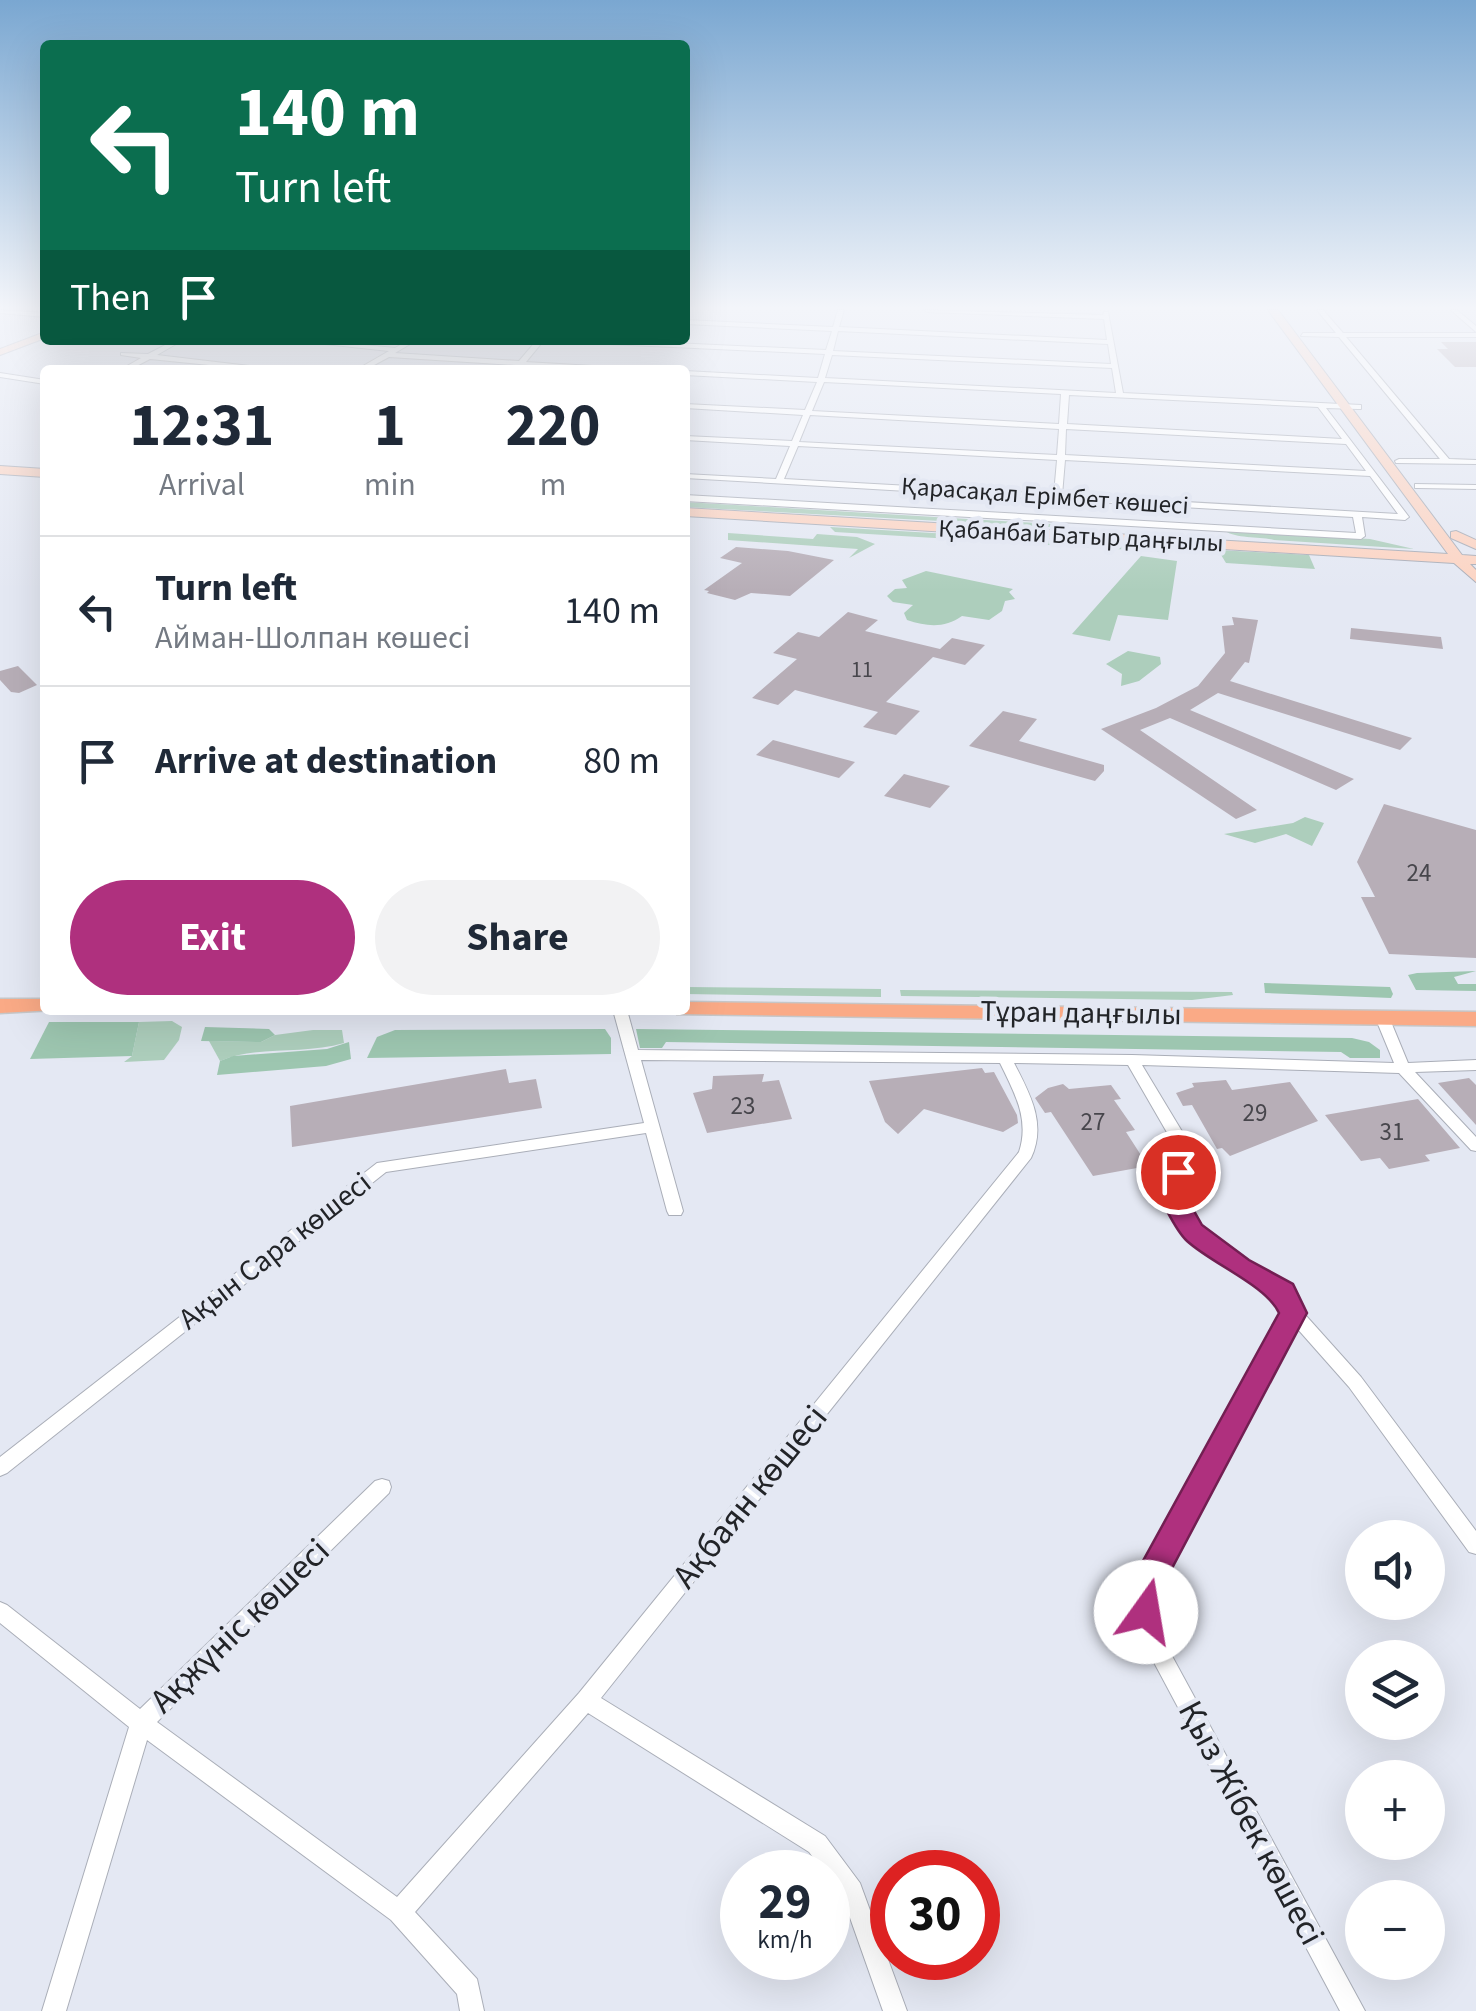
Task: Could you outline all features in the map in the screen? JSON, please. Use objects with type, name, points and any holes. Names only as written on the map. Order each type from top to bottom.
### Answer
[{"type":"main road","points":[[1349,404],[1476,557]]},
{"type":"main road","points":[[1350,404],[1458,559],[1476,578]]},
{"type":"main road","points":[[0,470],[40,473]]},
{"type":"main road","name":"Қабанбай Батыр даңғылы","points":[[690,512],[1458,559],[1476,557]]},
{"type":"main road","points":[[0,1006],[40,1006]]},
{"type":"main road","name":"Тұран даңғылы","points":[[690,1009],[1476,1019]]},
{"type":"street","points":[[780,482],[812,404]]},
{"type":"street","points":[[1058,498],[1065,404]]},
{"type":"street","points":[[1281,404],[1352,407]]},
{"type":"street","points":[[1398,404],[1446,462]]},
{"type":"street","points":[[690,406],[1347,442]]},
{"type":"street","points":[[1320,406],[1373,474]]},
{"type":"street","points":[[690,438],[1373,474]]},
{"type":"street","points":[[1399,460],[1476,462]]},
{"type":"street","name":"Қарасақал Ерімбет көшесі","points":[[690,476],[1405,517],[1373,474]]},
{"type":"street","points":[[865,508],[870,484]]},
{"type":"street","points":[[1418,486],[1476,487]]},
{"type":"street","points":[[690,498],[1361,536],[1357,514]]},
{"type":"street","points":[[1208,507],[1210,528]]},
{"type":"street","points":[[1210,528],[1250,546]]},
{"type":"street","points":[[622,1015],[675,1211]]},
{"type":"street","points":[[1382,1018],[1404,1068],[1476,1146]]},
{"type":"street","points":[[634,1055],[1132,1060],[1404,1068],[1476,1065]]},
{"type":"street","name":"Ақбаян көшесі","points":[[399,1912],[586,1700],[1026,1154],[1035,1134],[1026,1102],[1005,1059]]},
{"type":"street","points":[[1132,1060],[1184,1148],[1172,1195],[1193,1232],[1240,1267],[1283,1292],[1293,1313],[1355,1382],[1476,1546]]},
{"type":"street","name":"Ақын Сара көшесі","points":[[0,1468],[382,1167],[653,1128]]},
{"type":"street","name":"Қыз Жібек көшесі","points":[[1293,1313],[1143,1590],[1149,1633],[1353,2011]]},
{"type":"street","name":"Ақжүніс көшесі","points":[[54,2011],[141,1723],[382,1487]]},
{"type":"street","points":[[0,1611],[141,1723],[399,1912],[468,1988],[472,2011]]},
{"type":"street","points":[[586,1700],[817,1844],[852,1890],[895,2011]]},
{"type":"green space","points":[[690,502],[1052,524],[1050,527],[690,507]]},
{"type":"green space","points":[[830,527],[1170,547],[1165,552],[835,532]]},
{"type":"green space","points":[[1225,531],[1370,539],[1414,549],[1274,540]]},
{"type":"green space","points":[[728,533],[813,539],[817,534],[857,537],[875,544],[849,558],[858,549],[728,540]]},
{"type":"green space","points":[[1218,550],[1309,555],[1315,569],[1226,563]]},
{"type":"green space","points":[[1141,556],[1177,561],[1168,620],[1118,615],[1110,641],[1072,634]]},
{"type":"green space","points":[[926,571],[1013,589],[1009,592],[1015,599],[1005,601],[1002,611],[989,620],[962,616],[936,625],[907,620],[904,613],[913,605],[893,602],[887,596],[895,589],[907,588],[902,580]]},
{"type":"green space","points":[[1128,651],[1160,657],[1161,664],[1139,681],[1121,686],[1122,674],[1106,664]]},
{"type":"green space","points":[[1305,817],[1324,823],[1312,846],[1286,834],[1255,843],[1224,834],[1293,823]]},
{"type":"green space","points":[[1476,971],[1454,977],[1458,984],[1476,984],[1476,991],[1416,990],[1408,975],[1417,973]]},
{"type":"green space","points":[[1264,983],[1390,987],[1393,994],[1391,998],[1265,993]]},
{"type":"green space","points":[[690,987],[881,989],[881,997],[690,994]]},
{"type":"green space","points":[[900,990],[1233,995],[1192,1000],[901,996]]},
{"type":"green space","points":[[172,1021],[182,1027],[179,1040],[164,1060],[124,1062],[132,1056],[139,1022]]},
{"type":"green space","points":[[49,1022],[139,1022],[132,1056],[30,1059]]},
{"type":"green space","points":[[205,1027],[269,1029],[275,1035],[261,1042],[201,1041]]},
{"type":"green space","points":[[605,1029],[611,1038],[611,1054],[367,1058],[377,1037],[395,1030]]},
{"type":"green space","points":[[636,1029],[1352,1038],[1369,1042],[1380,1050],[1380,1058],[1350,1058],[1341,1052],[666,1042],[662,1048],[640,1048]]},
{"type":"green space","points":[[342,1030],[344,1043],[250,1053],[220,1061],[209,1041],[261,1042],[275,1035]]},
{"type":"green space","points":[[349,1042],[351,1059],[326,1066],[217,1075],[220,1061],[233,1056],[327,1049]]},
{"type":"building","points":[[736,547],[834,560],[790,596],[751,593],[735,600],[707,593],[704,590],[742,563],[720,558]]},
{"type":"building","points":[[848,612],[878,620],[865,631],[940,649],[952,638],[985,645],[965,665],[933,657],[886,702],[920,711],[896,735],[863,727],[878,712],[795,690],[778,705],[752,698],[797,659],[773,653],[798,632],[819,637]]},
{"type":"building","points":[[1232,617],[1258,620],[1249,663],[1245,662],[1230,681],[1412,738],[1400,750],[1218,693],[1190,710],[1354,779],[1336,790],[1170,718],[1140,730],[1257,810],[1236,819],[1101,729],[1156,708],[1198,686],[1225,653],[1222,626],[1234,625]]},
{"type":"building","points":[[1351,628],[1441,637],[1443,649],[1350,639]]},
{"type":"building","points":[[18,666],[37,685],[19,693],[11,692],[0,680],[0,671]]},
{"type":"building","points":[[1003,711],[1037,719],[1019,741],[1104,765],[1104,771],[1095,781],[969,746]]},
{"type":"building","points":[[773,740],[855,762],[839,778],[756,755]]},
{"type":"building","points":[[904,774],[950,786],[930,808],[884,796]]},
{"type":"building","points":[[1384,804],[1476,830],[1476,958],[1389,954],[1361,897],[1375,897],[1357,862]]},
{"type":"building","points":[[982,1068],[985,1073],[994,1072],[1017,1115],[1018,1123],[1003,1132],[924,1109],[898,1134],[885,1122],[869,1081]]},
{"type":"building","points":[[506,1069],[509,1083],[536,1079],[542,1108],[292,1147],[290,1106]]},
{"type":"building","points":[[764,1074],[762,1082],[779,1080],[792,1119],[707,1133],[693,1093],[712,1089],[713,1076]]},
{"type":"building","points":[[1469,1078],[1476,1085],[1476,1125],[1438,1083]]},
{"type":"building","points":[[1226,1080],[1232,1090],[1290,1082],[1318,1121],[1230,1156],[1222,1148],[1217,1149],[1192,1105],[1183,1106],[1176,1093],[1194,1087],[1192,1083]]},
{"type":"building","points":[[1063,1084],[1069,1089],[1111,1085],[1121,1099],[1114,1100],[1135,1130],[1126,1132],[1148,1166],[1093,1176],[1051,1112],[1045,1113],[1035,1098],[1048,1088]]},
{"type":"building","points":[[1418,1099],[1460,1148],[1425,1155],[1430,1161],[1389,1169],[1380,1158],[1361,1161],[1325,1115]]},
{"type":"route","points":[[1146,1612],[1143,1590],[1293,1313],[1283,1292],[1240,1267],[1193,1232],[1172,1195],[1178,1172]]}]
